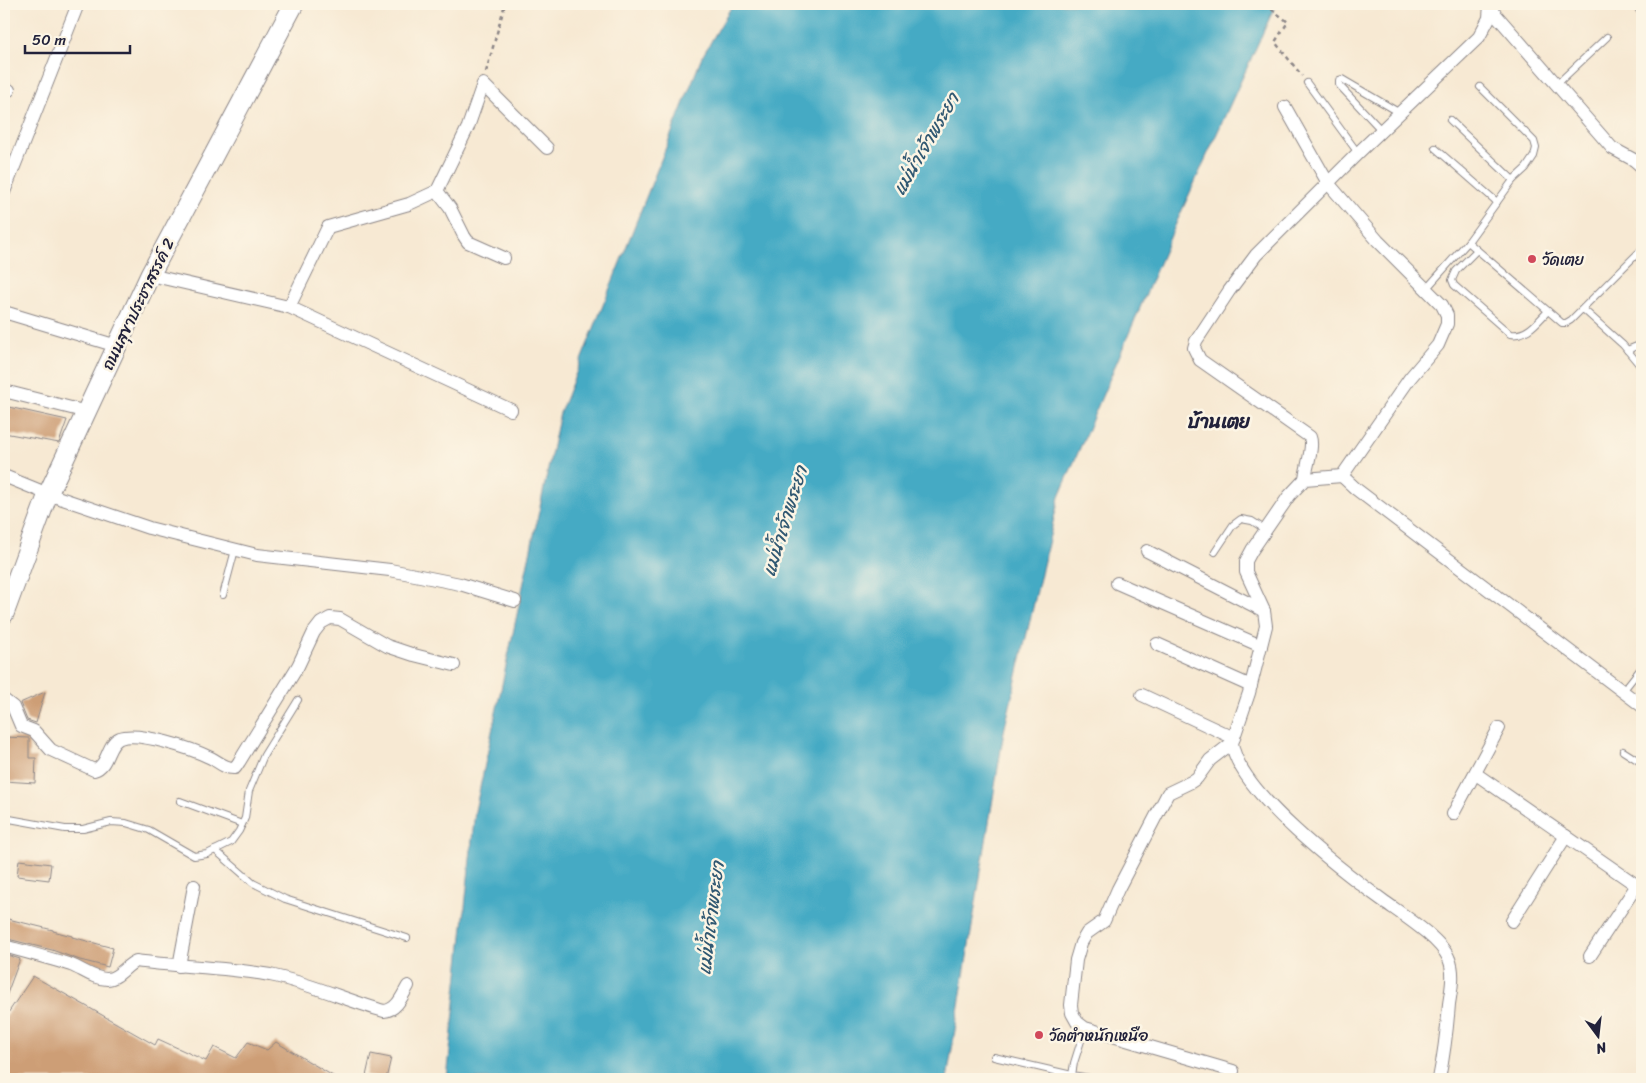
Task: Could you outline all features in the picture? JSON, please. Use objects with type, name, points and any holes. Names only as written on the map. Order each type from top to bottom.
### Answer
[{"type":"street","points":[[4,192],[78,4]]},
{"type":"street","name":"ถนนสุขาประชาสรรค์ 2","points":[[4,614],[48,494],[150,275],[294,4]]},
{"type":"street","points":[[1639,4],[1642,8]]},
{"type":"street","points":[[1490,6],[1612,148],[1634,160],[1642,167]]},
{"type":"street","points":[[1439,1079],[1445,1048],[1452,973],[1449,960],[1444,951],[1419,927],[1314,847],[1285,820],[1255,787],[1238,762],[1233,741],[1251,686],[1266,626],[1264,611],[1246,572],[1246,561],[1289,496],[1305,479],[1312,440],[1200,360],[1194,348],[1210,319],[1256,255],[1358,153],[1479,37],[1489,18],[1490,6]]},
{"type":"street","points":[[289,307],[328,227],[409,204],[437,191],[468,127],[483,84],[547,148]]},
{"type":"street","points":[[1285,107],[1328,183],[1373,235],[1427,288],[1442,305],[1447,315],[1447,324],[1438,345],[1410,378],[1342,476]]},
{"type":"street","points":[[437,191],[450,208],[468,242],[504,258]]},
{"type":"street","points":[[150,275],[289,307],[511,410]]},
{"type":"street","points":[[4,312],[117,346]]},
{"type":"street","points":[[4,391],[86,412]]},
{"type":"street","points":[[4,476],[48,494],[149,528],[235,550],[257,555],[390,570],[460,584],[515,601]]},
{"type":"street","points":[[1305,479],[1342,476],[1356,489],[1642,706]]},
{"type":"street","points":[[1147,552],[1264,611]]},
{"type":"street","points":[[1117,583],[1261,646]]},
{"type":"street","points":[[4,700],[14,708],[21,726],[34,731],[51,750],[94,770],[103,764],[107,753],[115,742],[120,738],[132,737],[155,738],[210,757],[228,769],[235,768],[239,762],[298,666],[314,632],[321,623],[330,618],[340,619],[387,646],[454,665]]},
{"type":"street","points":[[1157,644],[1251,686]]},
{"type":"street","points":[[1142,695],[1233,741]]},
{"type":"street","points":[[1453,814],[1499,728]]},
{"type":"street","points":[[1233,741],[1210,760],[1197,778],[1168,793],[1118,889],[1104,921],[1087,933],[1081,943],[1076,960],[1070,1005],[1077,1022],[1084,1028],[1233,1071]]},
{"type":"street","points":[[1476,774],[1640,887],[1590,956]]},
{"type":"street","points":[[1512,921],[1566,836]]},
{"type":"street","points":[[180,966],[194,886]]},
{"type":"street","points":[[4,946],[73,966],[84,972],[106,979],[113,978],[136,961],[230,970],[270,975],[324,990],[384,1010],[389,1010],[396,1005],[408,986]]},
{"type":"lane","points":[[1556,85],[1607,37]]},
{"type":"lane","points":[[1382,131],[1339,85],[1339,80],[1342,79],[1400,113]]},
{"type":"lane","points":[[1307,83],[1358,153]]},
{"type":"lane","points":[[1427,288],[1468,242],[1513,180],[1526,168],[1534,156],[1536,148],[1534,141],[1480,87]]},
{"type":"lane","points":[[1450,120],[1513,180]]},
{"type":"lane","points":[[1435,148],[1497,202]]},
{"type":"lane","points":[[1468,242],[1562,323],[1583,309],[1642,250]]},
{"type":"lane","points":[[1476,250],[1456,271],[1452,280],[1454,285],[1510,334],[1524,333],[1548,311]]},
{"type":"lane","points":[[1583,309],[1627,350],[1642,368]]},
{"type":"lane","points":[[1627,350],[1642,344]]},
{"type":"lane","points":[[1215,552],[1233,524],[1241,519],[1252,522],[1266,530]]},
{"type":"lane","points":[[223,596],[235,550]]},
{"type":"lane","points":[[1623,691],[1642,667]]},
{"type":"lane","points":[[4,818],[65,829],[83,829],[111,822],[126,823],[149,830],[194,856],[200,856],[215,850],[231,842],[242,824],[245,818],[249,791],[264,755],[298,700]]},
{"type":"lane","points":[[1623,751],[1642,763]]},
{"type":"lane","points":[[180,801],[242,824]]},
{"type":"lane","points":[[215,850],[254,883],[285,899],[407,938]]},
{"type":"lane","points":[[1071,1077],[1084,1028]]},
{"type":"lane","points":[[994,1057],[1071,1077],[1095,1079]]},
{"type":"path","points":[[483,84],[504,4]]},
{"type":"path","points":[[1265,4],[1288,22],[1275,42],[1307,83]]},
{"type":"water","name":"แม่น้ำเจ้าพระยา","points":[[733,4],[1276,4],[1178,219],[1059,497],[1004,731],[947,1079],[447,1079],[475,811],[560,413],[702,57]]},
{"type":"building","points":[[4,406],[67,420],[59,443],[4,433]]},
{"type":"building","points":[[45,692],[36,723],[27,720],[20,703]]},
{"type":"building","points":[[4,737],[29,738],[29,758],[36,758],[35,783],[4,781]]},
{"type":"building","points":[[19,860],[51,864],[49,880],[17,876]]},
{"type":"building","points":[[4,918],[113,948],[108,967],[4,938]]},
{"type":"building","points":[[4,954],[20,959],[5,999],[4,998]]},
{"type":"building","points":[[33,976],[155,1045],[158,1039],[206,1061],[214,1047],[236,1058],[248,1042],[267,1050],[276,1042],[338,1079],[4,1079],[4,1019]]},
{"type":"building","points":[[371,1054],[391,1058],[386,1079],[366,1076]]},
{"type":"place","name":"วัดเตย","points":[[1532,259]]},
{"type":"place","name":"วัดตำหนักเหนือ","points":[[1039,1035]]},
{"type":"district","name":"บ้านเตย","points":[[1219,421]]}]
